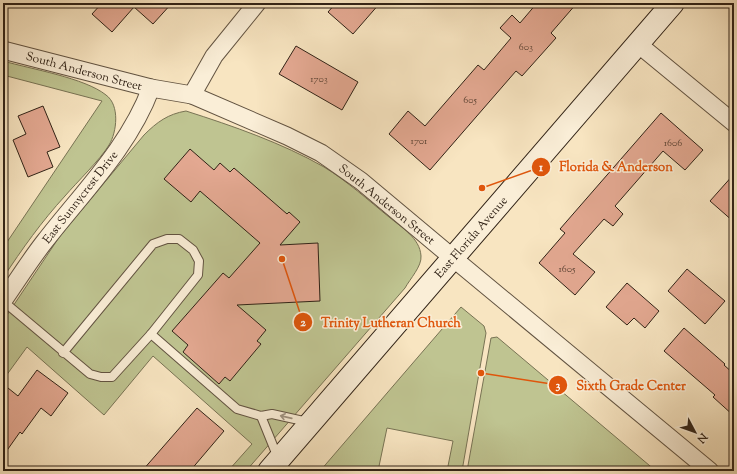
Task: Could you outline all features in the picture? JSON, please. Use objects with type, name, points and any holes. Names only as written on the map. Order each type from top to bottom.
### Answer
[{"type":"main road","name":"East Florida Avenue","points":[[274,465],[673,3]]},
{"type":"street","points":[[192,95],[214,56],[256,3]]},
{"type":"street","points":[[638,44],[734,123]]},
{"type":"street","name":"South Anderson Street","points":[[3,50],[151,88],[192,95],[287,136],[321,154],[362,181],[710,471]]},
{"type":"street","name":"East Sunnycrest Drive","points":[[3,301],[45,241],[125,140],[143,110],[151,88]]},
{"type":"lane","points":[[3,301],[63,353],[90,374],[112,378],[151,334],[198,275],[199,261],[193,250],[179,239],[167,238],[153,244],[63,353]]},
{"type":"lane","points":[[151,334],[237,409],[261,416],[272,414],[311,423]]},
{"type":"lane","points":[[261,416],[274,465]]},
{"type":"green space","points":[[3,61],[72,79],[97,89],[106,95],[114,105],[116,119],[112,140],[105,151],[48,215],[3,278],[3,248],[102,101],[3,75]]},
{"type":"green space","points":[[186,111],[257,136],[291,150],[333,172],[414,238],[420,250],[421,256],[418,268],[405,288],[246,471],[228,471],[252,444],[153,356],[104,415],[27,347],[3,380],[3,321],[60,236],[144,135],[163,119]]},
{"type":"green space","points":[[461,307],[484,326],[486,333],[462,471],[447,471],[453,441],[387,428],[378,471],[320,471]]},
{"type":"green space","points":[[497,337],[656,471],[467,471],[491,338]]},
{"type":"building","points":[[102,3],[172,3],[153,24],[134,7],[112,32],[92,14]]},
{"type":"building","points":[[336,3],[380,3],[353,34],[328,12]]},
{"type":"building","points":[[537,3],[577,3],[551,33],[556,38],[522,76],[516,71],[430,170],[389,134],[408,111],[425,126],[478,65],[484,70],[511,38],[500,28],[512,15],[520,23]]},
{"type":"building","points":[[296,46],[358,82],[342,110],[279,74]]},
{"type":"building","points":[[43,106],[60,147],[47,152],[53,167],[28,177],[13,140],[26,134],[18,116]]},
{"type":"building","points":[[661,113],[703,150],[685,170],[663,151],[615,206],[623,214],[613,226],[604,219],[573,254],[595,272],[575,295],[539,263],[565,233],[560,229]]},
{"type":"building","points":[[190,149],[214,170],[220,163],[230,172],[234,168],[287,214],[289,212],[300,222],[280,245],[318,243],[320,301],[237,305],[266,330],[257,341],[261,344],[230,381],[225,377],[219,384],[183,352],[188,345],[172,331],[223,273],[229,278],[260,243],[200,191],[191,202],[164,179]]},
{"type":"building","points":[[734,174],[734,222],[710,201]]},
{"type":"building","points":[[687,269],[725,301],[705,324],[668,291]]},
{"type":"building","points":[[627,283],[659,311],[645,328],[634,318],[627,325],[606,307]]},
{"type":"building","points":[[684,328],[725,364],[724,365],[734,374],[734,416],[713,397],[715,395],[664,351]]},
{"type":"building","points":[[37,370],[68,393],[51,416],[41,408],[22,434],[20,432],[3,456],[3,384],[18,396]]},
{"type":"building","points":[[197,408],[224,431],[190,471],[142,471]]},
{"type":"place","name":"Florida & Anderson","points":[[482,188]]},
{"type":"place","name":"Trinity Lutheran Church","points":[[282,259]]},
{"type":"place","name":"Sixth Grade Center","points":[[481,373]]}]
